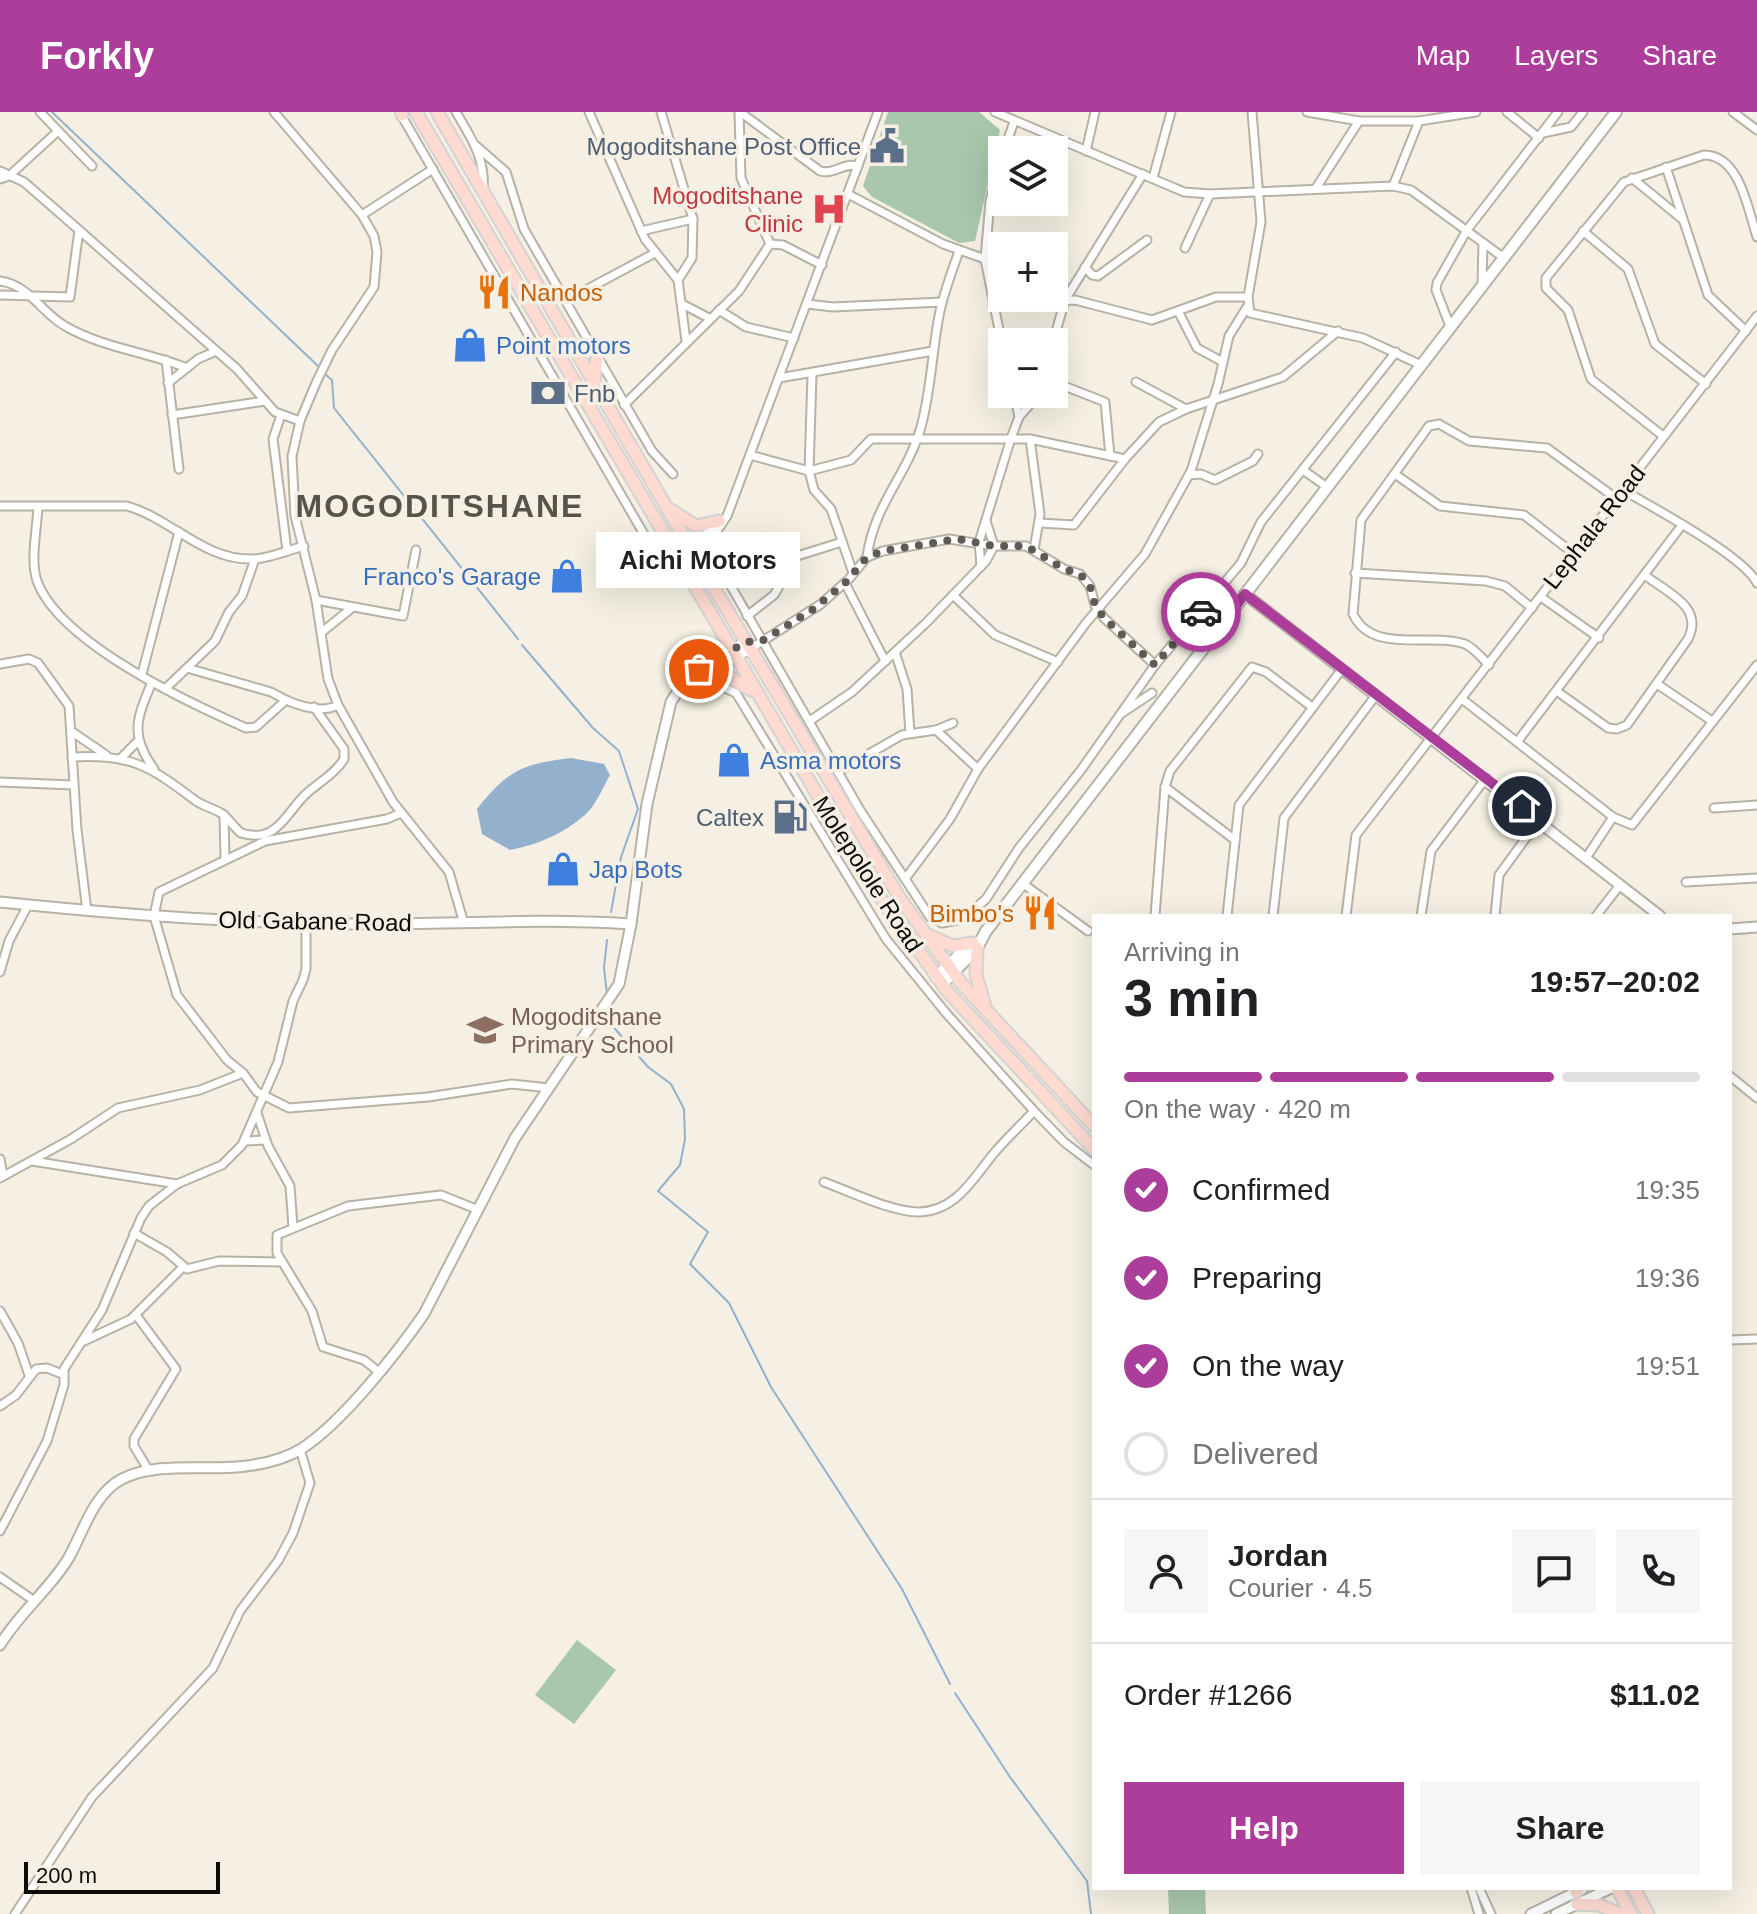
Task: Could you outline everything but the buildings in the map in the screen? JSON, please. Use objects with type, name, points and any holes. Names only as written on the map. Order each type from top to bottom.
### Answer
[{"type":"main road","name":"Molepolole Road","points":[[416,112],[754,692],[874,891],[939,980],[1092,1147]]},
{"type":"main road","name":"Molepolole Road","points":[[437,112],[693,553],[754,643],[855,825],[922,931],[950,970],[1092,1124]]},
{"type":"main road","points":[[939,980],[986,931],[1616,112]]},
{"type":"main road","points":[[540,289],[550,323],[544,328]]},
{"type":"main road","points":[[594,383],[597,358]]},
{"type":"main road","points":[[667,508],[696,526],[719,521]]},
{"type":"main road","points":[[688,682],[726,675],[754,692]]},
{"type":"main road","points":[[855,825],[860,810]]},
{"type":"main road","points":[[922,931],[953,946],[975,945]]},
{"type":"main road","points":[[975,945],[977,985],[987,1011]]},
{"type":"main road","points":[[1618,1890],[1631,1914]]},
{"type":"main road","points":[[1635,1890],[1648,1914]]},
{"type":"main road","points":[[1575,1896],[1620,1914]]},
{"type":"street","points":[[40,112],[92,166]]},
{"type":"street","points":[[274,112],[362,215],[377,246],[376,282],[332,350],[300,421],[291,468],[295,516],[316,600],[328,679],[338,705],[401,813],[449,872],[463,920]]},
{"type":"street","points":[[456,112],[475,145],[484,177],[483,191]]},
{"type":"street","points":[[589,112],[641,231],[678,280],[686,341]]},
{"type":"street","points":[[661,112],[693,219],[692,258],[678,280]]},
{"type":"street","points":[[739,112],[820,171],[833,172],[845,165],[858,166]]},
{"type":"street","points":[[739,112],[741,178],[770,244]]},
{"type":"street","points":[[660,561],[693,553],[711,543],[729,510],[878,112]]},
{"type":"street","points":[[995,112],[1184,192],[1210,194],[1393,186],[1411,190],[1504,258]]},
{"type":"street","points":[[1086,151],[1095,112]]},
{"type":"street","points":[[1153,178],[1171,112]]},
{"type":"street","points":[[905,879],[950,819],[978,769],[1098,609],[1140,563],[1189,475],[1229,336],[1247,302],[1259,235],[1260,192],[1252,112]]},
{"type":"street","points":[[1307,112],[1359,121],[1419,121],[1476,112]]},
{"type":"street","points":[[1391,112],[1391,121]]},
{"type":"street","points":[[1507,112],[1541,135],[1571,127],[1583,112]]},
{"type":"street","points":[[1450,326],[1436,287],[1467,230],[1558,112]]},
{"type":"street","points":[[1733,112],[1757,130]]},
{"type":"street","points":[[401,113],[667,574],[681,566],[729,510]]},
{"type":"street","points":[[1316,188],[1359,121]]},
{"type":"street","points":[[1393,186],[1419,121]]},
{"type":"street","points":[[1009,136],[1014,122]]},
{"type":"street","points":[[4,177],[58,131]]},
{"type":"street","points":[[475,145],[504,170],[524,229],[624,405],[652,451],[673,474]]},
{"type":"street","points":[[1663,436],[1591,379],[1568,310],[1546,288],[1546,278],[1624,182],[1709,154],[1730,167],[1736,175],[1757,237]]},
{"type":"street","points":[[1666,167],[1708,295],[1746,331]]},
{"type":"street","points":[[484,177],[493,168],[504,170]]},
{"type":"street","points":[[362,215],[433,169]]},
{"type":"street","points":[[0,171],[4,177],[24,182],[237,369],[281,415],[300,421]]},
{"type":"street","points":[[1068,295],[1143,174]]},
{"type":"street","points":[[1632,178],[1684,221]]},
{"type":"street","points":[[848,194],[959,251],[985,259]]},
{"type":"street","points":[[1185,248],[1210,194]]},
{"type":"street","points":[[988,276],[985,259],[989,216]]},
{"type":"street","points":[[641,231],[693,219]]},
{"type":"street","points":[[0,295],[71,296],[79,230]]},
{"type":"street","points":[[1583,231],[1628,269],[1655,344],[1706,384]]},
{"type":"street","points":[[1085,267],[1092,275],[1098,276],[1147,240]]},
{"type":"street","points":[[1482,285],[1483,243]]},
{"type":"street","points":[[624,405],[745,283],[770,244],[783,245],[822,265]]},
{"type":"street","points":[[867,557],[867,542],[878,513],[904,470],[916,440],[923,416],[942,302],[959,251]]},
{"type":"street","points":[[565,301],[655,253]]},
{"type":"street","points":[[0,281],[31,295],[61,324],[90,339],[187,368]]},
{"type":"street","points":[[1068,300],[1152,320],[1216,297],[1247,302]]},
{"type":"street","points":[[807,304],[833,307],[942,302]]},
{"type":"street","points":[[1247,302],[1250,313],[1259,317],[1338,331],[1396,352],[1421,365]]},
{"type":"street","points":[[682,304],[709,318]]},
{"type":"street","points":[[719,310],[746,327],[794,338]]},
{"type":"street","points":[[1178,311],[1197,348],[1223,362]]},
{"type":"street","name":"Lephala Road","points":[[1346,914],[1356,835],[1757,316]]},
{"type":"street","points":[[531,336],[544,328]]},
{"type":"street","points":[[1040,523],[1074,525],[1125,459],[1159,422],[1186,409],[1283,377],[1338,331]]},
{"type":"street","points":[[779,378],[812,375],[933,351]]},
{"type":"street","points":[[168,383],[214,352]]},
{"type":"street","points":[[717,562],[747,616],[754,643],[811,720],[860,810],[930,917],[936,921],[951,922],[969,915],[986,899],[1019,848],[1081,770],[1155,665],[1241,563],[1253,533],[1396,352]]},
{"type":"street","points":[[166,360],[179,469]]},
{"type":"street","points":[[812,375],[809,471],[814,490],[831,509],[853,573]]},
{"type":"street","points":[[1136,382],[1186,409]]},
{"type":"street","points":[[1068,387],[1105,402],[1110,456]]},
{"type":"street","points":[[172,415],[265,401]]},
{"type":"street","points":[[1017,408],[1019,417]]},
{"type":"street","points":[[981,566],[979,542],[1011,438],[1019,417],[1027,408]]},
{"type":"street","points":[[281,415],[273,439],[287,551]]},
{"type":"street","points":[[1489,665],[1464,644],[1388,639],[1368,631],[1353,614],[1361,520],[1429,426],[1439,424],[1469,441],[1547,448],[1617,499]]},
{"type":"street","points":[[750,455],[809,471],[851,460],[871,439],[1011,438],[1030,439],[1125,459]]},
{"type":"street","points":[[1030,439],[1040,497],[1040,523],[1034,550]]},
{"type":"street","points":[[1189,475],[1201,474],[1215,480],[1253,461],[1258,454]]},
{"type":"street","points":[[1303,470],[1327,487]]},
{"type":"street","points":[[1395,474],[1440,506],[1524,515],[1574,554]]},
{"type":"street","points":[[1623,490],[1682,525],[1748,571],[1757,583]]},
{"type":"street","points":[[0,506],[127,506],[144,512],[213,552],[255,559],[304,546]]},
{"type":"street","points":[[38,507],[35,571],[42,590],[57,611],[78,631],[152,682],[251,729],[286,700]]},
{"type":"street","points":[[283,517],[295,516]]},
{"type":"street","points":[[986,521],[994,546]]},
{"type":"street","points":[[1517,742],[1682,525]]},
{"type":"street","points":[[142,674],[179,532]]},
{"type":"street","points":[[0,1645],[65,1563],[105,1493],[122,1479],[149,1471],[271,1462],[300,1449],[323,1431],[379,1372],[424,1314],[515,1138],[619,984],[631,924],[647,804],[664,725],[671,702],[688,682],[732,653],[812,610],[845,583],[867,557],[883,551],[949,539],[994,546],[1020,544],[1064,569],[1080,574],[1090,586],[1098,609],[1132,647],[1155,665]]},
{"type":"street","points":[[747,616],[774,595],[797,556],[842,542]]},
{"type":"street","points":[[811,720],[852,692],[895,652],[981,566],[994,546]]},
{"type":"street","points":[[316,600],[403,616],[416,550]]},
{"type":"street","points":[[165,689],[215,641],[229,612],[242,596],[255,559]]},
{"type":"street","points":[[1355,573],[1486,581],[1505,586],[1532,608]]},
{"type":"street","points":[[1558,692],[1608,728],[1627,725],[1688,639],[1693,618],[1688,607],[1646,576]]},
{"type":"street","points":[[845,583],[885,661]]},
{"type":"street","points":[[1245,594],[1657,914]]},
{"type":"street","points":[[953,595],[995,635],[1058,662]]},
{"type":"street","points":[[1541,597],[1599,638]]},
{"type":"street","points":[[322,632],[353,607]]},
{"type":"street","points":[[1202,610],[1223,622]]},
{"type":"street","points":[[895,652],[907,689],[910,733]]},
{"type":"street","points":[[0,664],[29,659],[43,667],[69,706],[73,785],[87,911]]},
{"type":"street","points":[[1462,699],[1627,826],[1637,823],[1757,665]]},
{"type":"street","points":[[1155,914],[1165,787],[1170,771],[1252,667],[1266,672],[1312,707]]},
{"type":"street","points":[[187,668],[314,707],[331,708],[338,705]]},
{"type":"street","points":[[1227,914],[1242,799],[1342,669]]},
{"type":"street","points":[[152,682],[139,711],[138,741],[154,769]]},
{"type":"street","points":[[688,682],[716,684],[736,693],[886,939],[1034,1111],[1064,1142],[1092,1163]]},
{"type":"street","points":[[1657,684],[1712,721]]},
{"type":"street","points":[[1141,685],[1163,699]]},
{"type":"street","points":[[1120,714],[1152,693]]},
{"type":"street","points":[[1273,914],[1284,818],[1376,695]]},
{"type":"street","points":[[314,707],[344,749],[344,759],[339,767],[308,793],[289,817],[264,838],[159,892],[154,916],[177,995],[227,1060],[243,1073],[257,1092],[295,1110],[324,1104],[428,1097],[512,1084],[549,1088]]},
{"type":"street","points":[[839,771],[910,733],[936,730],[953,723]]},
{"type":"street","points":[[936,730],[978,769]]},
{"type":"street","points":[[71,731],[106,755]]},
{"type":"street","points":[[344,749],[358,739]]},
{"type":"street","points":[[122,757],[138,741]]},
{"type":"street","points":[[72,757],[122,757],[154,769],[201,805],[224,815],[241,833],[264,838],[300,836],[387,819],[401,813]]},
{"type":"street","points":[[1421,914],[1431,851],[1486,778]]},
{"type":"street","points":[[0,782],[73,785]]},
{"type":"street","points":[[1165,787],[1235,840]]},
{"type":"street","points":[[807,807],[819,799]]},
{"type":"street","points":[[1714,808],[1757,805]]},
{"type":"street","points":[[224,815],[225,859]]},
{"type":"street","points":[[289,817],[290,830],[300,836]]},
{"type":"street","points":[[1586,858],[1613,817]]},
{"type":"street","points":[[1495,914],[1499,875],[1539,820]]},
{"type":"street","points":[[1686,882],[1757,878]]},
{"type":"street","points":[[1022,883],[1088,931]]},
{"type":"street","points":[[1598,914],[1620,885]]},
{"type":"street","name":"Old Gabane Road","points":[[0,902],[154,916],[306,922],[368,924],[539,919],[631,924]]},
{"type":"street","points":[[0,972],[9,941],[28,905]]},
{"type":"street","points":[[0,1531],[47,1441],[64,1385],[62,1374],[106,1302],[134,1233],[149,1206],[177,1184],[222,1165],[237,1153],[244,1141],[282,1050],[293,1001],[306,969],[306,922]]},
{"type":"street","points":[[1732,929],[1757,927]]},
{"type":"street","points":[[0,1159],[2,1176],[118,1108],[200,1090],[243,1073]]},
{"type":"street","points":[[1732,1078],[1757,1098]]},
{"type":"street","points":[[824,1182],[903,1210],[936,1209],[952,1202],[966,1189],[995,1152],[1034,1111]]},
{"type":"street","points":[[257,1113],[265,1140],[290,1186],[293,1227]]},
{"type":"street","points":[[244,1141],[265,1140]]},
{"type":"street","points":[[32,1161],[177,1184]]},
{"type":"street","points":[[379,1372],[364,1360],[323,1347],[312,1311],[280,1262],[277,1235],[348,1206],[441,1195],[476,1209]]},
{"type":"street","points":[[134,1233],[167,1252],[183,1267],[192,1268],[219,1261],[280,1262]]},
{"type":"street","points":[[84,1341],[136,1315],[183,1267]]},
{"type":"street","points":[[0,1311],[18,1343],[29,1375]]},
{"type":"street","points":[[136,1315],[176,1369],[134,1439],[134,1446],[149,1471]]},
{"type":"street","points":[[1732,1340],[1757,1339]]},
{"type":"street","points":[[0,1406],[16,1395],[29,1375],[41,1367],[62,1374]]},
{"type":"street","points":[[15,1914],[92,1797],[213,1668],[240,1611],[278,1561],[293,1533],[310,1483],[300,1449]]},
{"type":"street","points":[[0,1577],[33,1600]]},
{"type":"street","points":[[1472,1890],[1479,1914]]},
{"type":"street","points":[[1480,1890],[1491,1914]]},
{"type":"street","points":[[1532,1914],[1575,1896],[1602,1890]]},
{"type":"street","points":[[1556,1914],[1575,1896]]},
{"type":"green space","points":[[888,112],[979,112],[1000,130],[999,136],[988,136],[988,183],[975,241],[959,243],[872,197],[863,186]]},
{"type":"green space","points":[[577,1640],[616,1670],[574,1724],[535,1695]]},
{"type":"green space","points":[[1168,1890],[1205,1890],[1206,1914],[1169,1914]]},
{"type":"water","points":[[571,758],[604,764],[610,775],[586,814],[550,837],[510,850],[482,834],[477,809],[507,777],[528,766]]},
{"type":"waterway","points":[[52,112],[318,366]]},
{"type":"waterway","points":[[326,375],[332,380],[334,408],[518,639]]},
{"type":"waterway","points":[[522,645],[593,728],[619,751],[638,809],[621,857],[611,912]]},
{"type":"waterway","points":[[607,940],[604,968],[607,994]]},
{"type":"waterway","points":[[610,1023],[648,1067],[671,1084],[684,1109],[685,1139],[680,1165],[658,1191],[708,1232],[690,1264],[729,1303],[771,1387],[902,1589],[950,1684]]},
{"type":"waterway","points":[[955,1693],[1010,1777],[1087,1881],[1091,1914]]},
{"type":"way so far","points":[[699,669],[730,649],[746,642],[762,641],[812,610],[837,591],[867,557],[877,552],[949,539],[994,546],[1020,544],[1064,569],[1076,571],[1087,580],[1095,605],[1104,618],[1155,665],[1201,612]]},
{"type":"place","name":"Mogoditshane Post Office","points":[[887,146]]},
{"type":"place","name":"Mogoditshane Clinic","points":[[829,209]]},
{"type":"place","name":"Nandos","points":[[494,292]]},
{"type":"place","name":"Point motors","points":[[470,345]]},
{"type":"place","name":"Fnb","points":[[548,393]]},
{"type":"place","name":"Franco's Garage","points":[[567,576]]},
{"type":"place","name":"Aichi Motors","points":[[699,669]]},
{"type":"place","name":"Asma motors","points":[[734,760]]},
{"type":"place","name":"Caltex","points":[[790,817]]},
{"type":"place","name":"Jap Bots","points":[[563,869]]},
{"type":"place","name":"Bimbo's","points":[[1040,913]]},
{"type":"place","name":"Mogoditshane Primary School","points":[[485,1030]]},
{"type":"district","name":"MOGODITSHANE","points":[[440,506]]},
{"type":"route","points":[[1201,612],[1223,622],[1245,594],[1522,806]]}]
